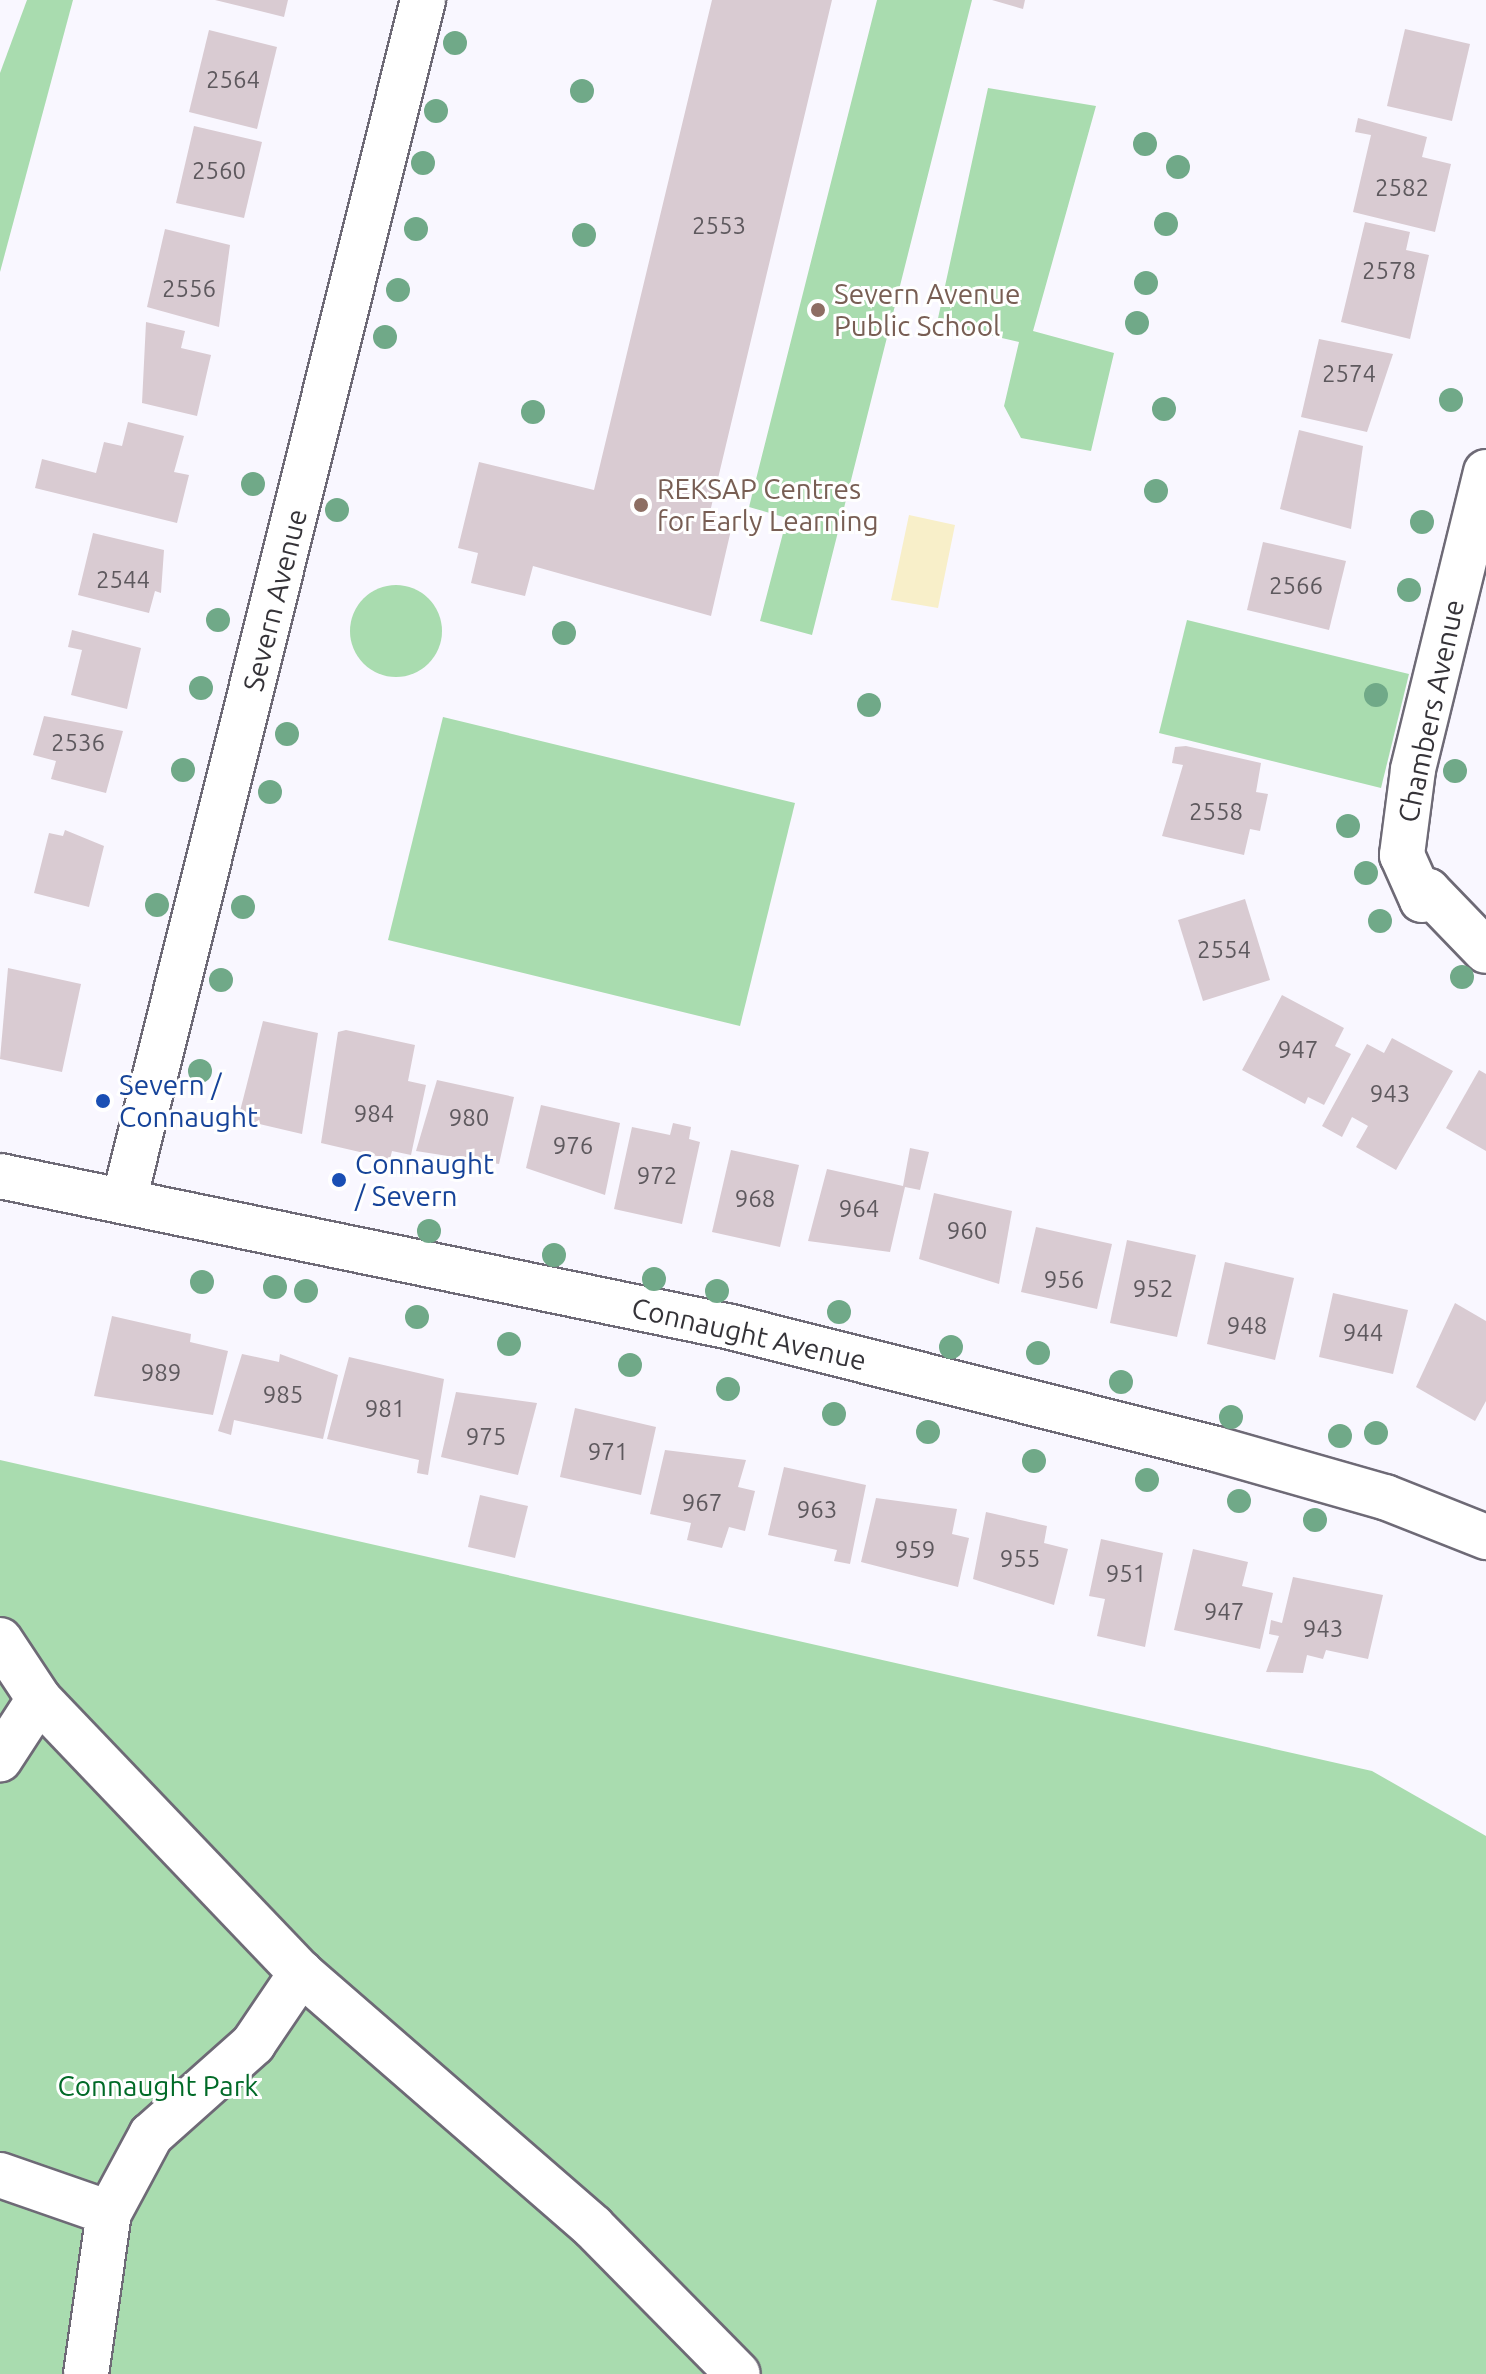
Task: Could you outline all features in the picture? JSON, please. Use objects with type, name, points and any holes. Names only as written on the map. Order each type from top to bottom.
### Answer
[{"type":"street","name":"Severn Avenue","points":[[124,1200],[423,0]]},
{"type":"street","name":"Chambers Avenue","points":[[1486,472],[1405,816],[1402,855],[1422,900],[1428,891],[1486,951]]},
{"type":"street","name":"Connaught Avenue","points":[[0,1176],[731,1327],[1216,1449],[1385,1497],[1486,1537]]},
{"type":"street","points":[[0,1640],[39,1699],[301,1973],[593,2227],[738,2374]]},
{"type":"street","points":[[0,1759],[39,1699]]},
{"type":"street","points":[[86,2374],[109,2213],[151,2135],[253,2044],[301,1973]]},
{"type":"street","points":[[0,2175],[109,2213]]},
{"type":"green space","points":[[27,0],[73,0],[0,272],[0,73]]},
{"type":"green space","points":[[877,0],[972,0],[812,635],[760,621],[787,518],[749,507]]},
{"type":"green space","points":[[988,88],[1096,106],[1033,331],[1114,353],[1091,451],[1021,438],[1004,406],[1019,342],[937,323]]},
{"type":"green space","points":[[396,585],[422,593],[434,605],[442,631],[434,657],[422,669],[396,677],[370,669],[358,657],[350,631],[358,605],[370,593]]},
{"type":"green space","points":[[1187,620],[1409,674],[1381,788],[1159,733]]},
{"type":"green space","points":[[443,717],[795,803],[740,1026],[388,940]]},
{"type":"green space","name":"Connaught Park","points":[[0,1460],[1372,1771],[1486,1836],[1486,2374],[0,2374]]},
{"type":"sand","points":[[909,515],[955,525],[938,608],[891,600]]},
{"type":"building","points":[[215,0],[288,0],[284,17]]},
{"type":"building","points":[[712,0],[832,0],[710,512],[734,517],[711,616],[533,566],[525,596],[471,583],[478,553],[458,548],[479,462],[594,490]]},
{"type":"building","points":[[992,0],[1025,0],[1023,9]]},
{"type":"building","points":[[1405,29],[1470,44],[1452,121],[1387,106]]},
{"type":"building","points":[[209,30],[277,47],[257,129],[189,112]]},
{"type":"building","points":[[1358,118],[1427,137],[1422,157],[1451,164],[1435,232],[1353,212],[1371,135],[1355,132]]},
{"type":"building","points":[[194,126],[262,142],[244,218],[176,203]]},
{"type":"building","points":[[1365,222],[1410,232],[1406,250],[1429,255],[1410,339],[1341,322]]},
{"type":"building","points":[[165,229],[230,245],[219,327],[147,307]]},
{"type":"building","points":[[146,322],[185,331],[181,348],[211,355],[197,416],[142,403]]},
{"type":"building","points":[[1319,339],[1393,354],[1367,432],[1301,417]]},
{"type":"building","points":[[128,422],[184,436],[174,472],[189,475],[177,523],[35,488],[42,459],[96,473],[104,442],[122,446]]},
{"type":"building","points":[[1299,430],[1363,446],[1351,529],[1280,509]]},
{"type":"building","points":[[93,533],[164,550],[161,593],[155,591],[149,613],[78,595]]},
{"type":"building","points":[[1263,542],[1346,561],[1329,630],[1247,610]]},
{"type":"building","points":[[72,630],[141,648],[127,709],[71,695],[82,650],[68,647]]},
{"type":"building","points":[[44,716],[123,731],[106,793],[51,779],[56,761],[33,755]]},
{"type":"building","points":[[1186,746],[1261,763],[1256,792],[1268,794],[1260,831],[1250,829],[1244,855],[1162,836],[1183,765],[1172,763],[1175,747]]},
{"type":"building","points":[[65,830],[104,846],[89,907],[34,893],[49,833],[63,836]]},
{"type":"building","points":[[1245,899],[1270,980],[1203,1001],[1178,920]]},
{"type":"building","points":[[8,968],[81,984],[62,1072],[0,1059]]},
{"type":"building","points":[[1282,995],[1344,1028],[1335,1046],[1351,1054],[1324,1105],[1308,1097],[1305,1104],[1242,1070]]},
{"type":"building","points":[[263,1021],[318,1033],[302,1134],[238,1119]]},
{"type":"building","points":[[346,1030],[415,1045],[408,1081],[426,1085],[411,1155],[392,1151],[390,1159],[321,1143],[338,1032]]},
{"type":"building","points":[[1392,1038],[1453,1071],[1396,1170],[1356,1147],[1368,1126],[1352,1117],[1342,1137],[1322,1126],[1367,1044],[1384,1053]]},
{"type":"building","points":[[1479,1070],[1486,1074],[1486,1151],[1446,1128]]},
{"type":"building","points":[[437,1080],[514,1097],[499,1164],[416,1151]]},
{"type":"building","points":[[541,1105],[620,1123],[605,1195],[526,1168]]},
{"type":"building","points":[[673,1123],[691,1127],[689,1139],[700,1142],[682,1224],[614,1209],[632,1127],[670,1135]]},
{"type":"building","points":[[910,1148],[929,1152],[920,1190],[905,1187],[890,1252],[808,1241],[827,1169],[903,1186]]},
{"type":"building","points":[[731,1150],[799,1165],[780,1247],[712,1232]]},
{"type":"building","points":[[934,1193],[1012,1211],[999,1284],[919,1259]]},
{"type":"building","points":[[1036,1227],[1112,1244],[1097,1309],[1021,1292]]},
{"type":"building","points":[[1127,1240],[1196,1255],[1177,1337],[1110,1323]]},
{"type":"building","points":[[1225,1262],[1294,1278],[1275,1360],[1207,1344]]},
{"type":"building","points":[[1333,1293],[1408,1310],[1393,1374],[1319,1357]]},
{"type":"building","points":[[1455,1303],[1486,1321],[1486,1401],[1475,1421],[1416,1387]]},
{"type":"building","points":[[112,1316],[191,1334],[190,1342],[228,1351],[213,1415],[94,1396]]},
{"type":"building","points":[[242,1354],[279,1362],[280,1354],[338,1375],[323,1439],[234,1420],[231,1435],[218,1431]]},
{"type":"building","points":[[349,1357],[444,1379],[428,1475],[417,1473],[419,1460],[327,1439]]},
{"type":"building","points":[[456,1392],[537,1403],[518,1475],[441,1457]]},
{"type":"building","points":[[575,1408],[656,1427],[641,1495],[560,1477]]},
{"type":"building","points":[[665,1450],[746,1460],[738,1487],[755,1491],[745,1531],[729,1527],[722,1548],[687,1540],[691,1523],[650,1514]]},
{"type":"building","points":[[784,1467],[866,1485],[850,1564],[834,1561],[837,1550],[768,1535]]},
{"type":"building","points":[[480,1495],[528,1506],[515,1558],[468,1547]]},
{"type":"building","points":[[876,1498],[957,1509],[952,1534],[969,1538],[958,1587],[861,1562]]},
{"type":"building","points":[[986,1512],[1047,1526],[1044,1543],[1068,1549],[1054,1605],[973,1579]]},
{"type":"building","points":[[1101,1539],[1163,1553],[1145,1647],[1097,1636],[1105,1599],[1089,1596]]},
{"type":"building","points":[[1193,1549],[1248,1562],[1242,1586],[1273,1593],[1260,1649],[1174,1630]]},
{"type":"building","points":[[1293,1577],[1383,1595],[1368,1659],[1326,1650],[1323,1659],[1307,1655],[1303,1673],[1266,1672],[1279,1636],[1269,1634],[1271,1620],[1282,1623]]},
{"type":"place","name":"Severn Avenue Public School","points":[[818,310]]},
{"type":"place","name":"REKSAP Centres for Early Learning","points":[[641,505]]},
{"type":"place","name":"Severn / Connaught","points":[[103,1101]]},
{"type":"place","name":"Connaught / Severn","points":[[339,1180]]}]
